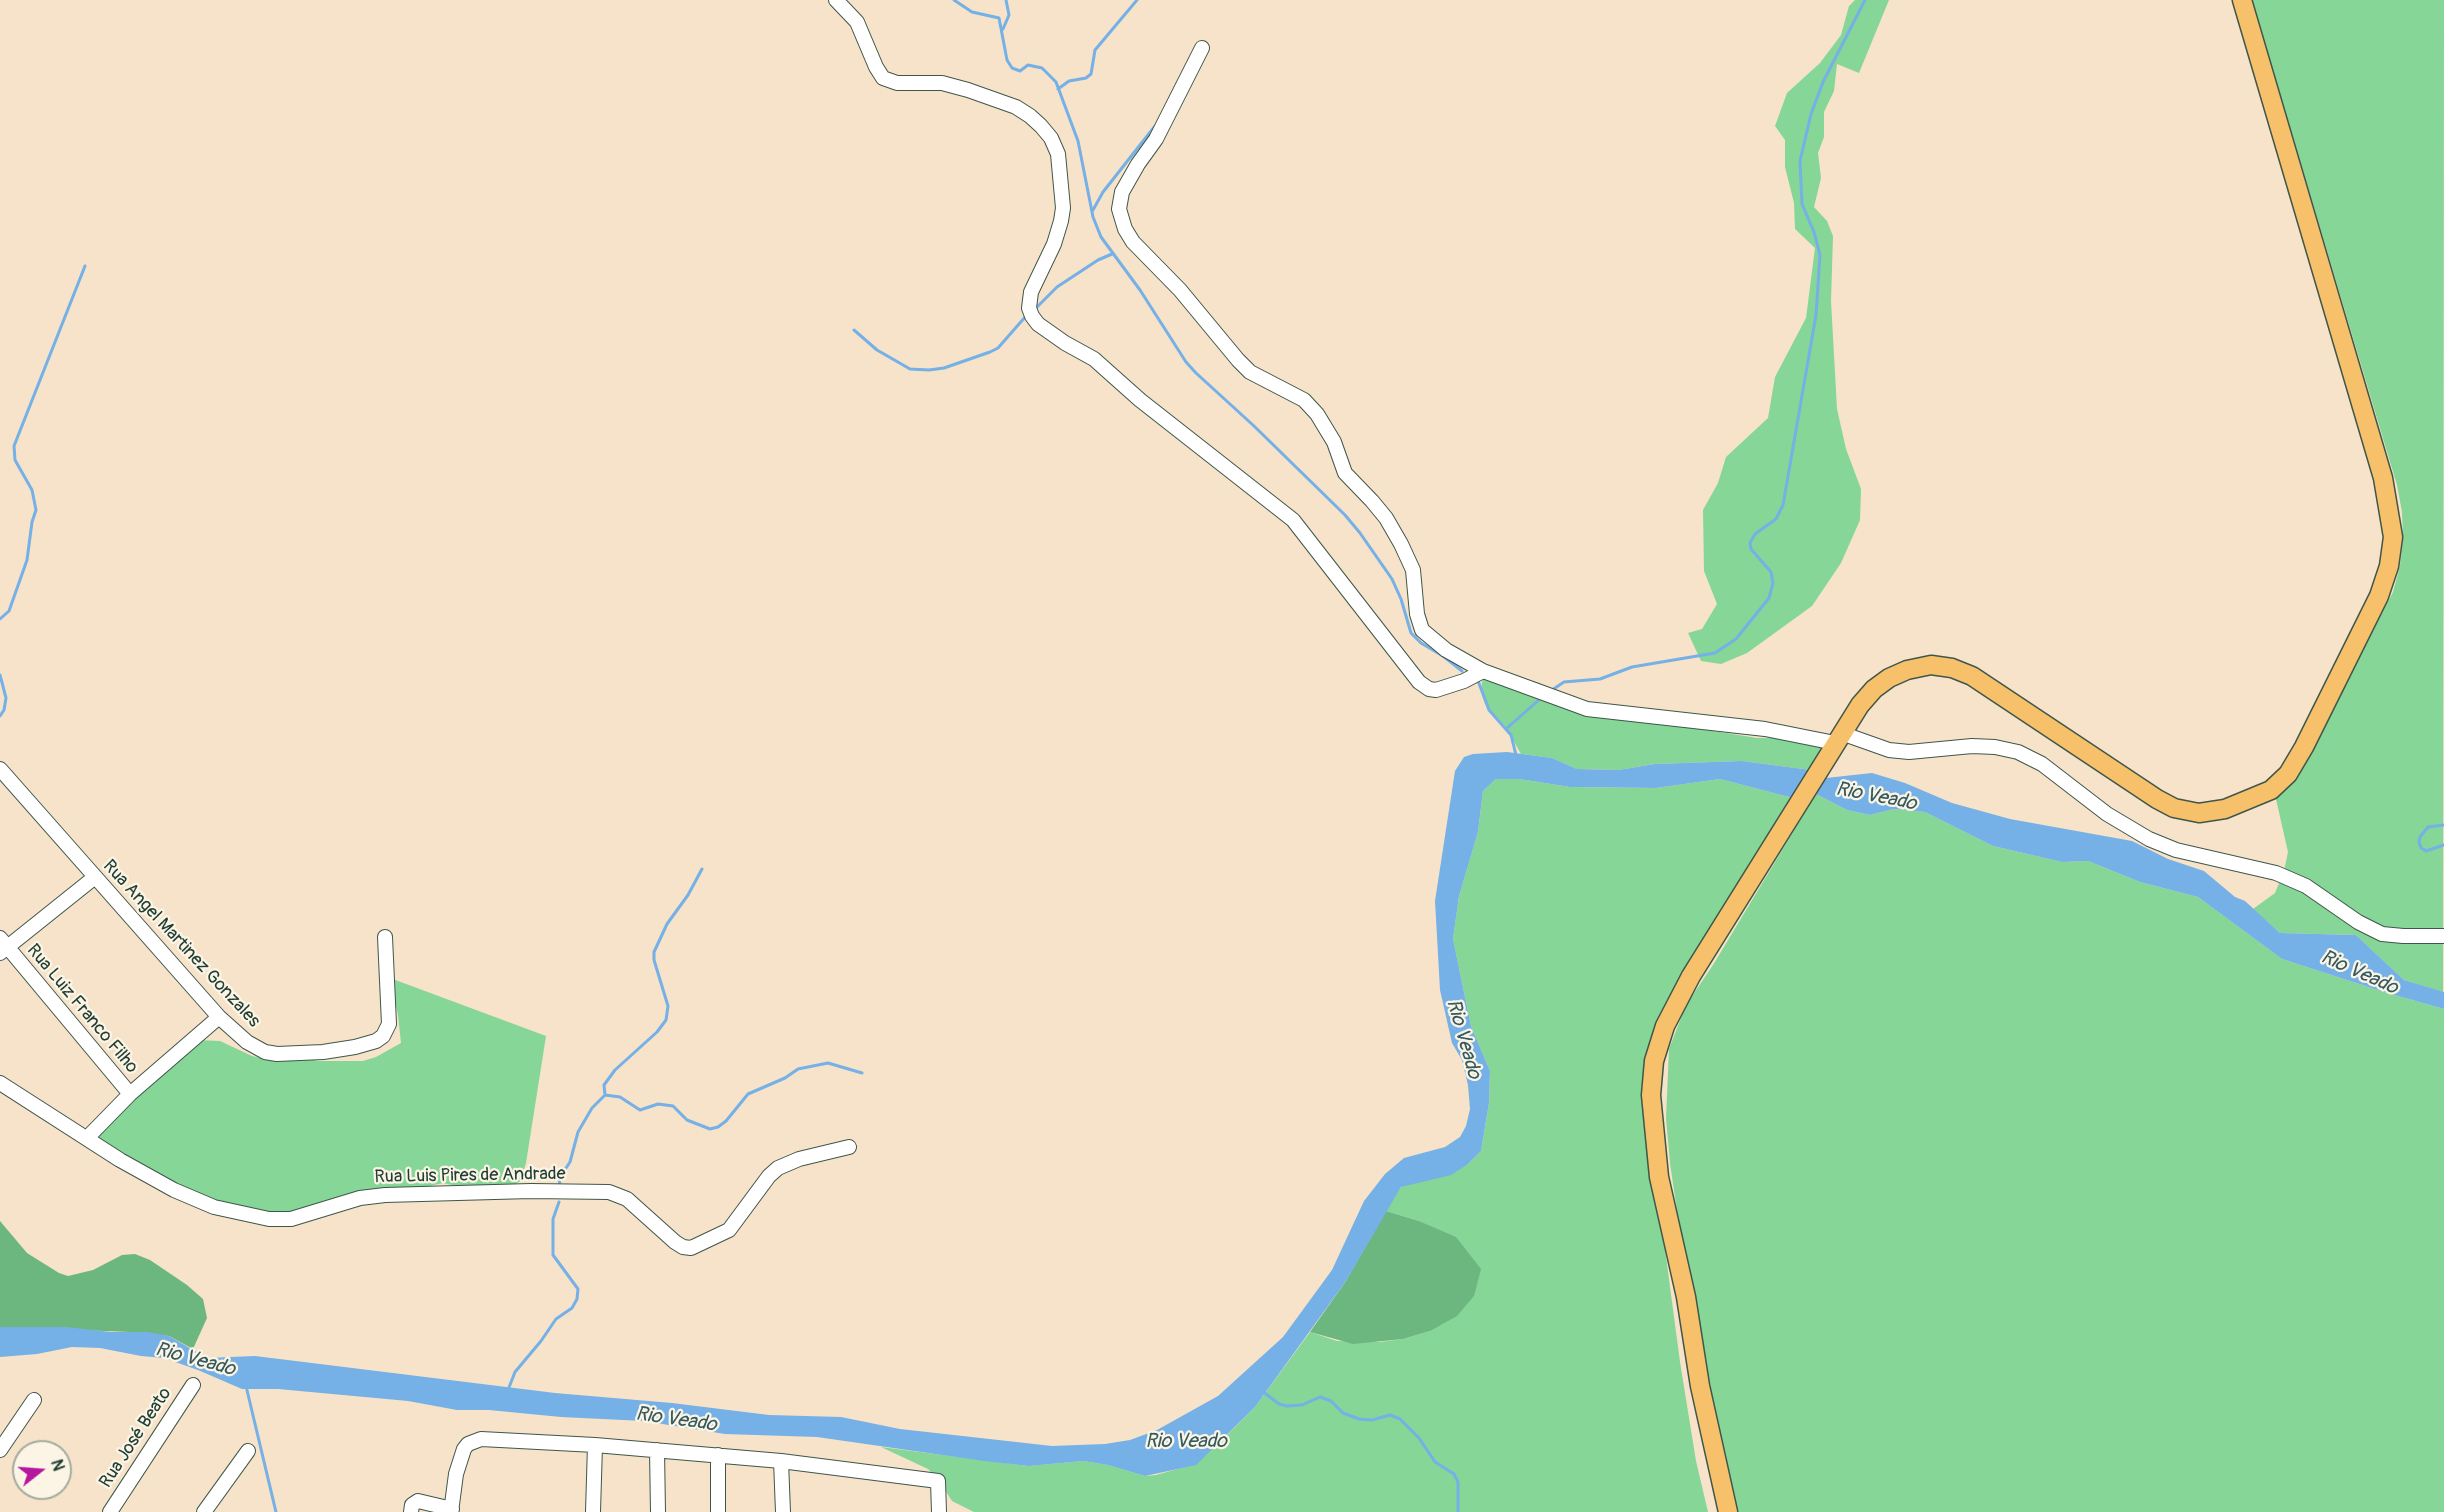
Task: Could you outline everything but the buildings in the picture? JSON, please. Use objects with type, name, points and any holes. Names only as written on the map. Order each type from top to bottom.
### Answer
[{"type":"main road","points":[[1728,1512],[1700,1386],[1686,1297],[1659,1177],[1651,1095],[1654,1061],[1665,1026],[1691,976],[1860,705],[1889,678],[1907,670],[1931,665],[1952,668],[1972,676],[2082,751],[2174,808],[2199,813],[2224,809],[2271,790],[2288,774],[2304,747],[2379,596],[2389,566],[2393,537],[2383,478],[2242,0]]},
{"type":"street","points":[[836,0],[857,22],[883,78],[897,83],[942,83],[996,99],[1030,116],[1050,138],[1058,154],[1063,208],[1054,244],[1029,300],[1032,316],[1038,324],[1065,343],[1094,359],[1140,400],[1293,520],[1419,682],[1429,689],[1436,690],[1464,681],[1483,671]]},
{"type":"street","points":[[1202,48],[1156,139],[1122,192],[1119,209],[1125,229],[1133,242],[1179,290],[1250,372],[1304,400],[1317,414],[1334,442],[1344,473],[1379,509],[1401,544],[1416,582],[1417,614],[1422,630],[1446,650],[1483,671],[1587,709],[1838,738],[1908,752],[1972,746],[1995,747],[2018,752],[2042,764],[2107,814],[2149,839],[2175,850],[2276,873],[2306,886],[2358,922],[2382,934],[2444,936]]},
{"type":"street","name":"Rua Angel Martinez Gonzales","points":[[0,769],[219,1017],[256,1048],[277,1054],[323,1052],[376,1041],[387,1031],[389,1024],[386,937]]},
{"type":"street","points":[[2,946],[95,877]]},
{"type":"street","name":"Rua Luiz Franco Filho","points":[[2,946],[130,1094]]},
{"type":"street","points":[[87,1137],[130,1094],[219,1017]]},
{"type":"street","name":"Rua Luis Pires de Andrade","points":[[0,1083],[120,1160],[174,1190],[214,1207],[269,1219],[291,1219],[360,1198],[385,1195],[531,1191],[609,1192],[627,1199],[675,1242],[683,1247],[691,1248],[729,1230],[769,1176],[778,1168],[849,1147]]},
{"type":"street","name":"Rua José Beato","points":[[110,1512],[193,1384]]},
{"type":"street","points":[[0,1450],[34,1400]]},
{"type":"street","points":[[411,1512],[412,1505],[417,1501],[451,1510],[456,1474],[464,1449],[468,1444],[481,1439],[718,1455],[938,1481],[939,1512]]},
{"type":"street","points":[[593,1512],[595,1445]]},
{"type":"street","points":[[657,1450],[658,1512]]},
{"type":"street","points":[[204,1512],[248,1451]]},
{"type":"street","points":[[718,1455],[718,1512]]},
{"type":"street","points":[[781,1461],[783,1512]]},
{"type":"green space","points":[[1855,0],[1889,0],[1859,73],[1837,64],[1834,91],[1824,112],[1824,137],[1818,153],[1821,178],[1814,207],[1827,221],[1833,236],[1831,301],[1837,409],[1846,449],[1861,489],[1860,520],[1841,563],[1812,606],[1747,653],[1721,664],[1701,661],[1688,633],[1702,629],[1717,604],[1704,571],[1703,510],[1718,483],[1726,457],[1768,418],[1775,377],[1806,318],[1815,248],[1795,229],[1794,203],[1785,167],[1785,140],[1775,126],[1787,93],[1820,63],[1841,35],[1849,6]]},
{"type":"green space","points":[[2252,0],[2444,0],[2443,992],[2404,980],[2356,935],[2280,933],[2253,909],[2275,893],[2284,871],[2288,852],[2276,799],[2294,781],[2393,592],[2400,566],[2403,539],[2402,512],[2397,485]]},
{"type":"green space","points":[[1483,676],[1537,682],[1595,708],[1689,727],[1757,738],[1831,737],[1811,770],[1742,761],[1655,764],[1618,770],[1577,769],[1552,758],[1521,754],[1505,726],[1485,704],[1481,690]]},
{"type":"green space","points":[[1496,779],[1519,779],[1570,787],[1656,788],[1720,779],[1793,798],[1661,1018],[1657,1189],[1680,1362],[1696,1461],[1708,1512],[974,1512],[952,1501],[938,1479],[928,1469],[881,1447],[1028,1466],[1083,1461],[1108,1465],[1145,1476],[1156,1475],[1195,1464],[1220,1442],[1255,1407],[1310,1332],[1337,1341],[1380,1342],[1403,1339],[1430,1331],[1441,1232],[1419,1221],[1386,1211],[1401,1187],[1468,1164],[1481,1151],[1489,1103],[1490,1071],[1471,1026],[1453,939],[1459,896],[1478,832],[1483,791]]},
{"type":"green space","points":[[1816,794],[1847,810],[1870,815],[1894,809],[1925,812],[1993,846],[2062,862],[2088,861],[2140,882],[2198,897],[2282,959],[2444,1009],[2444,1512],[1726,1512],[1670,1163],[1666,1118],[1669,1049],[1686,1005],[1713,965]]},
{"type":"green space","points":[[390,978],[546,1036],[526,1163],[520,1181],[510,1189],[483,1192],[443,1183],[412,1193],[354,1202],[306,1219],[209,1203],[79,1140],[197,1040],[220,1041],[252,1056],[268,1060],[299,1057],[318,1061],[363,1061],[376,1057],[401,1043]]},
{"type":"green space","points":[[1386,1211],[1419,1221],[1456,1237],[1481,1269],[1474,1296],[1457,1316],[1430,1331],[1403,1339],[1353,1344],[1310,1332],[1346,1281]]},
{"type":"green space","points":[[0,1221],[27,1253],[68,1276],[93,1270],[122,1255],[135,1254],[150,1260],[203,1299],[207,1318],[193,1349],[169,1336],[130,1332],[0,1327]]},
{"type":"water","name":"Rio Veado","points":[[1507,752],[1552,758],[1577,769],[1618,770],[1655,764],[1742,761],[1811,770],[1793,798],[1720,779],[1656,788],[1570,787],[1519,779],[1496,779],[1483,791],[1478,832],[1459,896],[1453,939],[1471,1026],[1490,1071],[1489,1103],[1481,1151],[1468,1164],[1451,1175],[1401,1187],[1346,1281],[1255,1407],[1196,1465],[1145,1476],[1108,1465],[1083,1461],[1029,1466],[817,1437],[725,1434],[644,1421],[561,1417],[489,1410],[457,1410],[408,1401],[278,1389],[242,1389],[164,1358],[100,1348],[72,1347],[37,1354],[0,1357],[0,1327],[66,1327],[111,1332],[148,1332],[169,1336],[207,1358],[255,1356],[555,1393],[672,1403],[769,1415],[841,1417],[900,1429],[1052,1446],[1105,1444],[1130,1440],[1157,1430],[1218,1396],[1283,1337],[1332,1270],[1364,1201],[1385,1174],[1404,1158],[1445,1147],[1460,1137],[1466,1126],[1470,1109],[1468,1085],[1462,1060],[1452,1043],[1440,990],[1435,901],[1455,771],[1464,757],[1473,754]]},
{"type":"water","points":[[1872,773],[1905,783],[1952,803],[2010,819],[2132,841],[2168,859],[2204,871],[2235,897],[2245,901],[2280,933],[2356,935],[2404,980],[2444,992],[2444,1009],[2282,959],[2198,897],[2140,882],[2088,861],[2062,862],[1993,846],[1925,812],[1894,809],[1870,815],[1847,810],[1816,794],[1826,778]]},
{"type":"waterway","points":[[954,0],[972,12],[999,18],[1007,60],[1012,68],[1020,71],[1028,65],[1042,68],[1056,82],[1078,141],[1093,217],[1101,237],[1140,290],[1186,362],[1345,515],[1392,579],[1401,599],[1411,633],[1421,643],[1462,671]]},
{"type":"waterway","points":[[1003,29],[1009,15],[1006,0]]},
{"type":"waterway","points":[[1058,89],[1069,81],[1086,78],[1091,74],[1095,50],[1137,0]]},
{"type":"waterway","points":[[1549,692],[1564,682],[1600,679],[1632,667],[1715,653],[1736,639],[1769,598],[1773,583],[1771,572],[1751,549],[1750,543],[1755,534],[1776,519],[1783,505],[1816,315],[1820,255],[1814,232],[1802,204],[1800,161],[1811,114],[1823,82],[1865,0]]},
{"type":"waterway","points":[[1093,210],[1103,192],[1155,126]]},
{"type":"waterway","points":[[1034,310],[1057,287],[1098,260],[1112,254]]},
{"type":"waterway","points":[[0,619],[9,611],[27,560],[32,522],[36,510],[32,490],[15,460],[14,446],[85,266]]},
{"type":"waterway","points":[[854,330],[877,350],[910,369],[929,370],[944,368],[998,348],[1026,316]]},
{"type":"waterway","points":[[0,675],[6,698],[4,710],[0,716]]},
{"type":"waterway","points":[[1477,678],[1489,710],[1511,735],[1516,755]]},
{"type":"waterway","points":[[1506,729],[1541,698]]},
{"type":"waterway","points":[[2444,825],[2428,827],[2419,842],[2421,848],[2426,851],[2444,845]]},
{"type":"waterway","points":[[605,1095],[604,1085],[615,1070],[657,1032],[666,1020],[668,1006],[654,960],[654,952],[667,924],[688,895],[702,869]]},
{"type":"waterway","points":[[559,1188],[560,1177],[570,1162],[578,1132],[592,1108],[605,1095],[620,1097],[640,1110],[658,1104],[673,1106],[687,1120],[710,1129],[726,1121],[748,1094],[785,1078],[798,1069],[828,1063],[862,1073]]},
{"type":"waterway","points":[[508,1390],[515,1372],[556,1319],[572,1308],[577,1299],[578,1289],[553,1255],[553,1219],[559,1202]]},
{"type":"waterway","points":[[246,1386],[276,1512]]},
{"type":"waterway","points":[[1262,1391],[1279,1404],[1287,1406],[1302,1405],[1320,1397],[1331,1401],[1343,1413],[1359,1419],[1372,1420],[1390,1415],[1400,1419],[1419,1438],[1435,1462],[1454,1474],[1458,1482],[1458,1512]]}]
